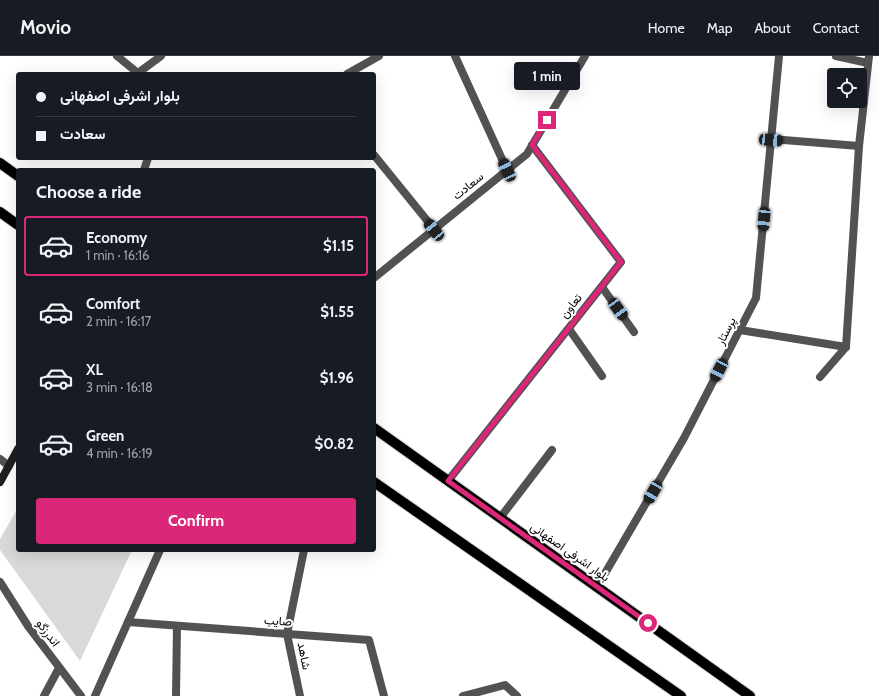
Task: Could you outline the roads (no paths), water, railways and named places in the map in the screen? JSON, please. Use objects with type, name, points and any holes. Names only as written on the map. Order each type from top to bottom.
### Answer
[{"type":"main road","points":[[0,163],[16,175]]},
{"type":"main road","points":[[0,212],[16,224]]},
{"type":"main road","name":"بلوار اشرفی اصفهانی","points":[[376,429],[750,696]]},
{"type":"main road","points":[[0,482],[16,453]]},
{"type":"main road","points":[[376,483],[681,696]]},
{"type":"street","points":[[117,56],[136,72]]},
{"type":"street","points":[[141,72],[161,56]]},
{"type":"street","points":[[351,72],[379,56]]},
{"type":"street","points":[[455,56],[507,170]]},
{"type":"street","name":"سعادت","points":[[376,276],[527,154],[585,56]]},
{"type":"street","name":"پرستار","points":[[597,587],[684,438],[756,298],[780,56]]},
{"type":"street","points":[[820,377],[846,347],[859,146],[869,60],[836,56]]},
{"type":"street","points":[[771,140],[859,146]]},
{"type":"street","name":"تعاون","points":[[448,481],[621,262],[532,145]]},
{"type":"street","points":[[376,158],[434,230]]},
{"type":"street","points":[[602,287],[634,332]]},
{"type":"street","points":[[568,329],[602,376]]},
{"type":"street","points":[[740,330],[846,347]]},
{"type":"street","points":[[500,518],[552,450]]},
{"type":"street","points":[[0,459],[9,466]]},
{"type":"street","points":[[95,696],[159,552]]},
{"type":"street","name":"شاهد","points":[[300,696],[288,634],[304,552]]},
{"type":"street","name":"اندرزگو","points":[[0,582],[28,626],[81,696]]},
{"type":"street","name":"صایب","points":[[128,622],[369,640],[384,696]]},
{"type":"street","points":[[176,696],[177,626]]},
{"type":"street","points":[[44,696],[59,668]]},
{"type":"street","points":[[464,696],[505,685],[517,696]]}]
